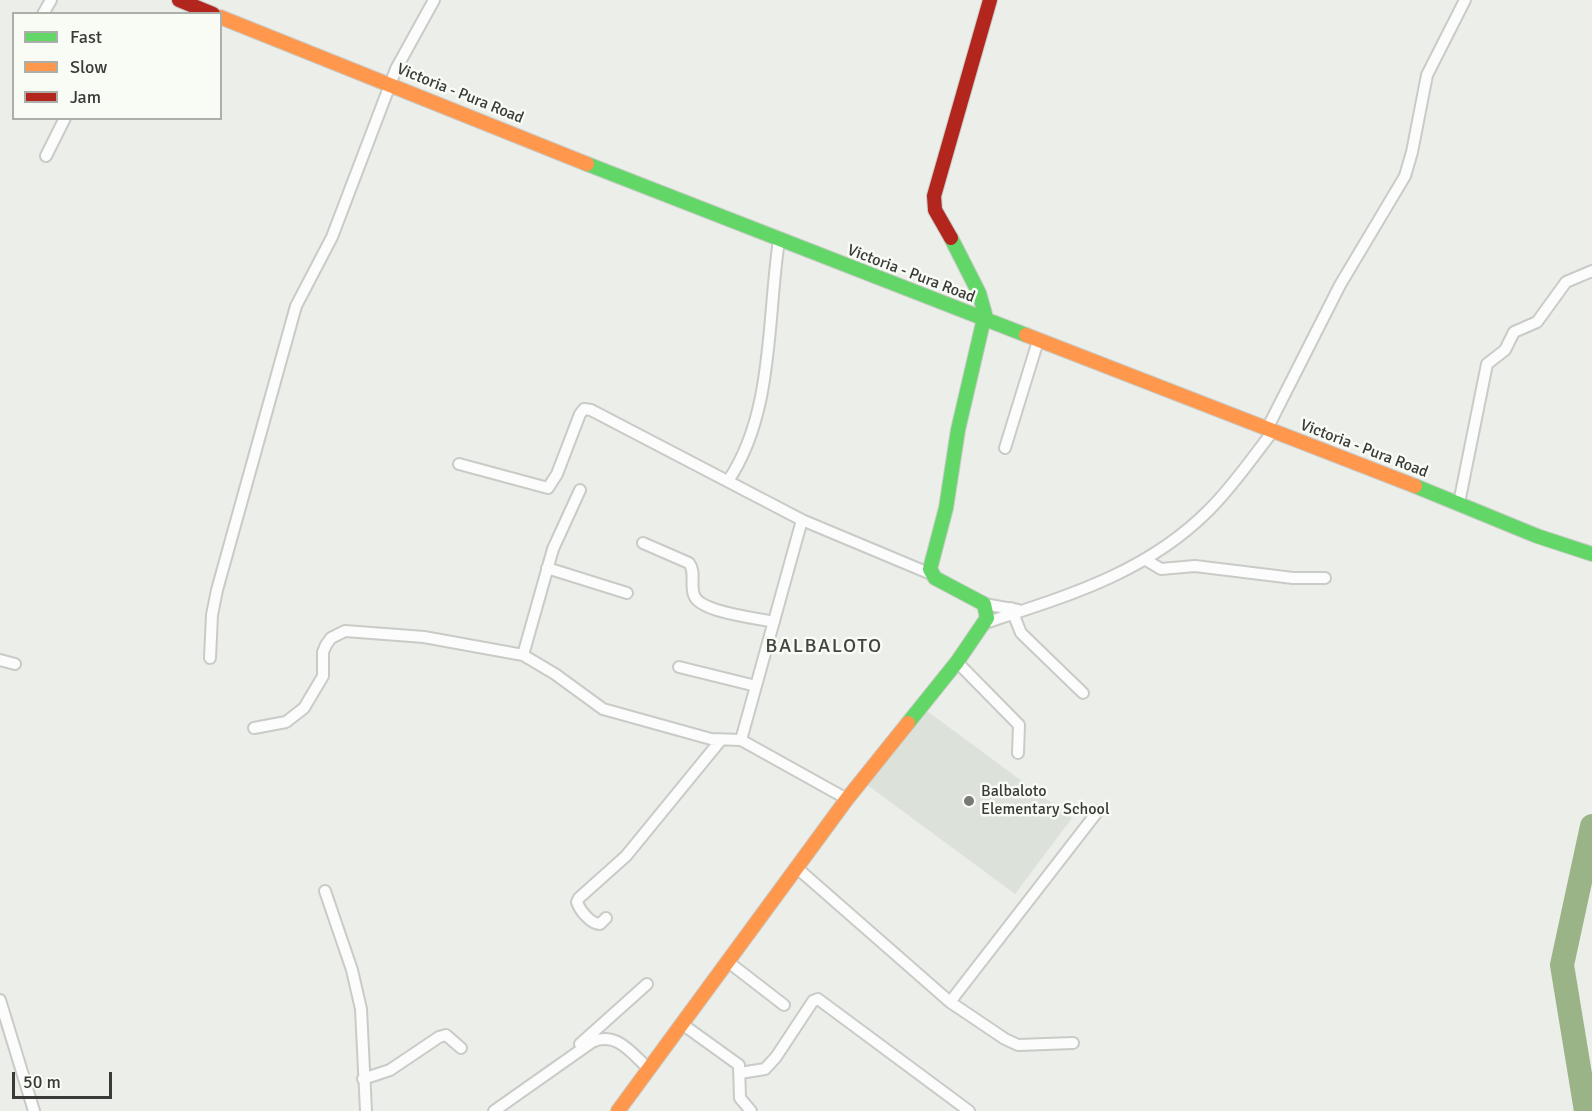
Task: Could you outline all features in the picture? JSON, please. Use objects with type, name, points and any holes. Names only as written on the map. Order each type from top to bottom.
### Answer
[{"type":"main road","points":[[179,0],[208,12]]},
{"type":"main road","points":[[618,1111],[847,799],[957,662],[985,623],[988,614],[984,604],[931,574],[946,508],[958,430],[984,321],[979,293],[934,204],[990,0]]},
{"type":"main road","name":"Victoria - Pura Road","points":[[222,17],[984,321],[1459,502],[1537,536],[1592,554]]},
{"type":"street","points":[[210,658],[217,590],[290,324],[303,291],[332,237],[390,83],[434,0]]},
{"type":"street","points":[[985,623],[1014,611],[1064,598],[1146,560],[1210,509],[1270,430],[1340,285],[1405,176],[1413,152],[1427,75],[1465,0]]},
{"type":"street","points":[[46,156],[63,120]]},
{"type":"street","points":[[728,481],[741,462],[751,439],[766,364],[779,240]]},
{"type":"street","points":[[1459,502],[1487,364],[1505,350],[1514,332],[1537,322],[1566,282],[1592,271]]},
{"type":"street","points":[[1005,448],[1038,341]]},
{"type":"street","points":[[459,464],[548,488],[557,474],[584,409],[612,419],[802,520],[931,574]]},
{"type":"street","points":[[523,656],[547,568],[580,490]]},
{"type":"street","points":[[741,740],[802,520]]},
{"type":"street","points":[[643,543],[689,563],[693,567],[693,594],[703,606],[774,622]]},
{"type":"street","points":[[1146,560],[1161,569],[1195,566],[1293,578],[1325,578]]},
{"type":"street","points":[[547,568],[627,593]]},
{"type":"street","points":[[984,604],[1014,611]]},
{"type":"street","points":[[1014,611],[1021,633],[1083,693]]},
{"type":"street","points":[[254,728],[286,722],[304,708],[323,676],[322,652],[331,638],[345,631],[424,637],[523,656],[555,674],[603,709],[720,741],[741,740],[847,799]]},
{"type":"street","points":[[0,660],[15,664]]},
{"type":"street","points":[[957,662],[1019,724],[1018,753]]},
{"type":"street","points":[[679,667],[756,687]]},
{"type":"street","points":[[606,918],[600,924],[593,922],[579,907],[577,902],[579,898],[626,856],[720,741]]},
{"type":"street","points":[[951,1002],[1098,811]]},
{"type":"street","points":[[797,868],[951,1002],[998,1035],[1018,1045],[1073,1042]]},
{"type":"street","points":[[325,891],[352,970],[361,1009],[366,1111]]},
{"type":"street","points":[[727,962],[784,1005]]},
{"type":"street","points":[[558,1065],[647,984]]},
{"type":"street","points":[[740,1073],[765,1069],[776,1057],[813,1001],[818,999],[969,1111]]},
{"type":"street","points":[[0,1000],[34,1111]]},
{"type":"street","points":[[682,1024],[736,1062],[740,1073],[740,1098],[751,1111]]},
{"type":"street","points":[[363,1079],[390,1070],[439,1037],[446,1035],[461,1048]]},
{"type":"street","points":[[494,1111],[592,1042],[605,1037],[614,1039],[649,1069]]},
{"type":"shaded area","name":"Balbaloto Elementary School","points":[[923,708],[1072,818],[1015,894],[866,784]]},
{"type":"waterway","points":[[1586,1111],[1562,965],[1592,826]]},
{"type":"traffic: fast","points":[[587,164],[1026,335]]},
{"type":"traffic: fast","points":[[908,723],[957,662],[987,618],[984,604],[935,578],[930,569],[946,508],[958,430],[985,314],[979,293],[951,238]]},
{"type":"traffic: fast","points":[[1415,486],[1537,536],[1592,554]]},
{"type":"traffic: slow","points":[[222,18],[587,164]]},
{"type":"traffic: slow","points":[[1026,335],[1415,486]]},
{"type":"traffic: slow","points":[[618,1111],[847,799],[908,723]]},
{"type":"traffic: jam","points":[[179,0],[208,12]]},
{"type":"traffic: jam","points":[[951,238],[935,210],[934,196],[990,0]]},
{"type":"place","name":"Balbaloto Elementary School","points":[[969,801]]},
{"type":"district","name":"BALBALOTO","points":[[824,647]]}]
